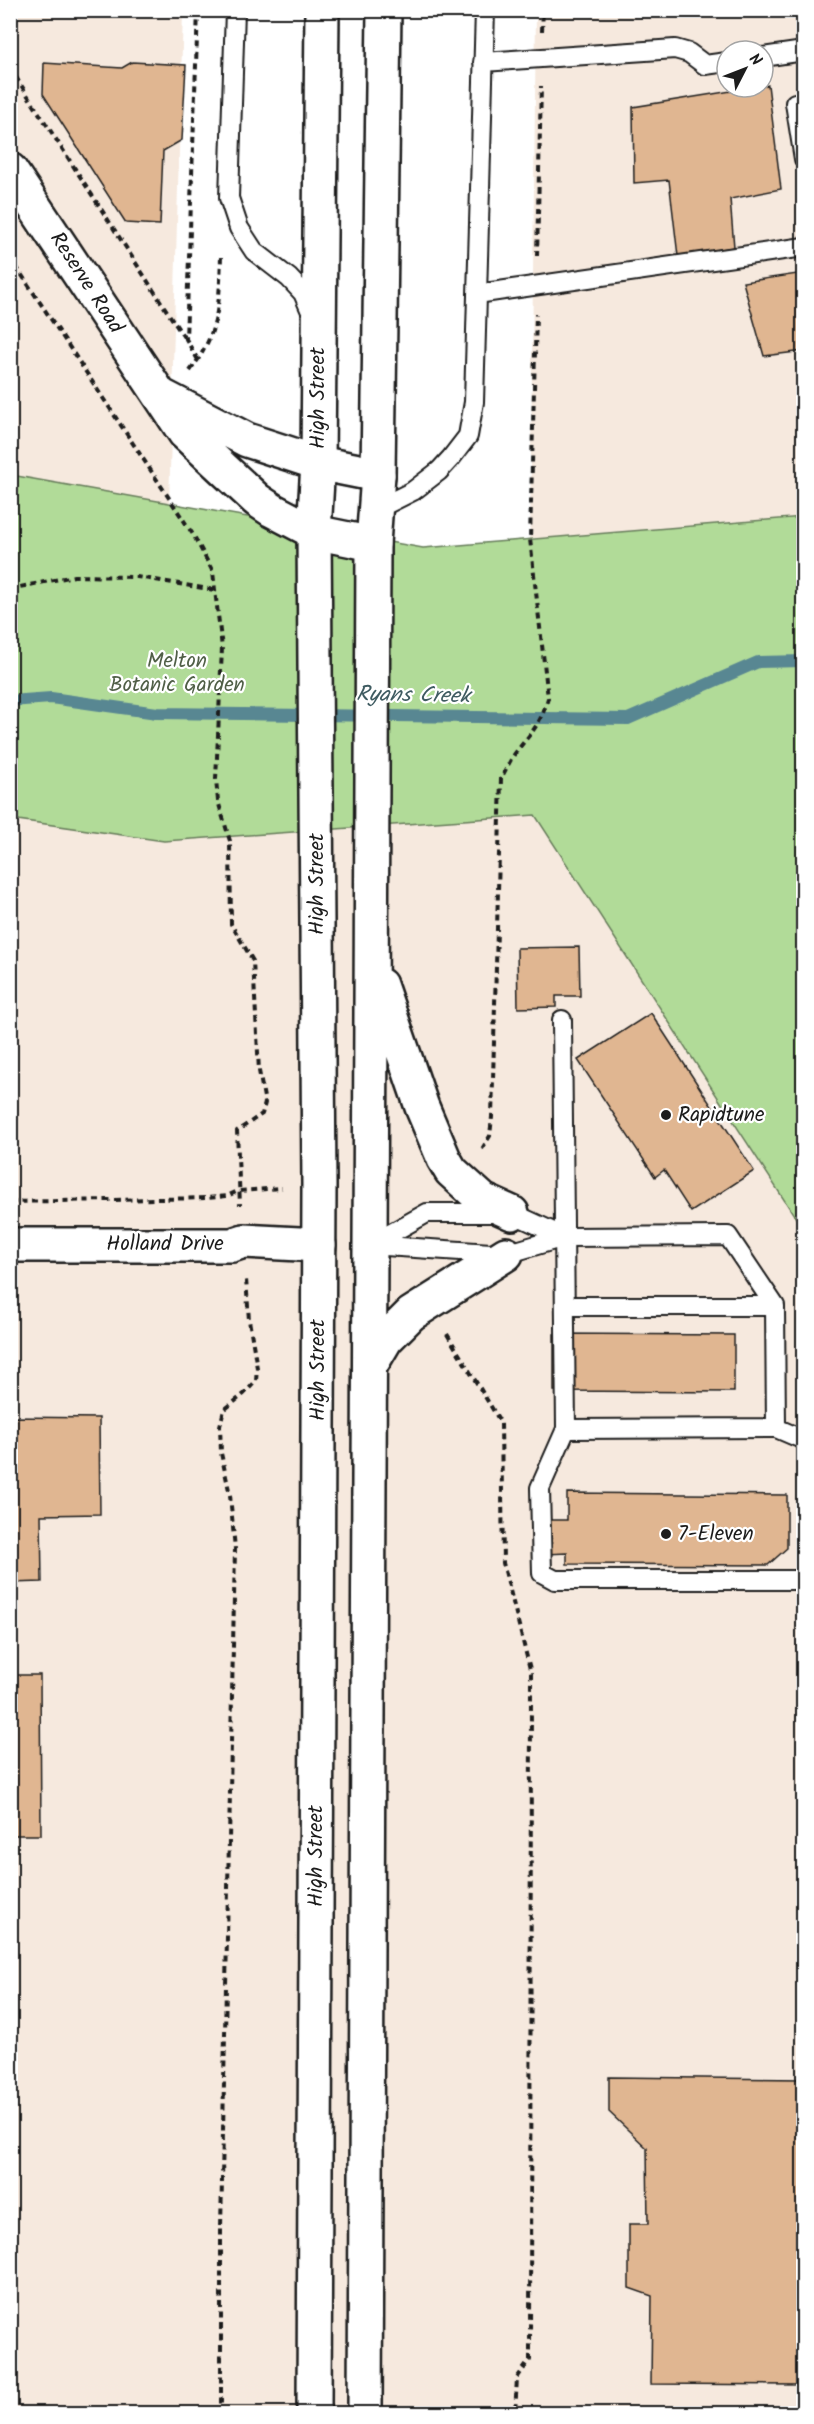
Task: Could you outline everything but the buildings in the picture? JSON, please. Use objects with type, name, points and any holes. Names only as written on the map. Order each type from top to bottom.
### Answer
[{"type":"main road","name":"High Street","points":[[314,2414],[319,1185],[314,532],[318,463],[322,10]]},
{"type":"main road","points":[[365,2414],[373,544],[378,476],[384,10]]},
{"type":"main road","name":"Reserve Road","points":[[10,170],[185,433],[250,493],[272,510],[314,532],[373,544]]},
{"type":"main road","name":"Reserve Road","points":[[162,396],[247,440],[318,463],[378,476]]},
{"type":"main road","points":[[371,960],[422,1107],[444,1159],[451,1171],[483,1200],[512,1213]]},
{"type":"main road","name":"Holland Drive","points":[[10,1245],[232,1245],[244,1241],[370,1245]]},
{"type":"main road","points":[[370,1365],[386,1340],[411,1314],[506,1254]]},
{"type":"lane","name":"High Street","points":[[235,10],[229,198],[239,228],[254,251],[289,278],[303,293],[318,326]]},
{"type":"lane","points":[[375,510],[413,491],[439,471],[468,436],[474,402],[485,10]]},
{"type":"lane","points":[[483,62],[675,49],[689,53],[705,65],[715,64]]},
{"type":"lane","points":[[775,55],[804,51]]},
{"type":"lane","points":[[795,103],[804,159]]},
{"type":"lane","points":[[477,294],[804,247]]},
{"type":"lane","points":[[562,1020],[567,1429],[540,1488],[542,1573],[555,1580],[804,1580]]},
{"type":"lane","points":[[370,1245],[427,1213],[512,1213],[564,1237]]},
{"type":"lane","points":[[370,1245],[506,1254],[564,1237],[728,1236],[775,1306],[776,1428]]},
{"type":"lane","points":[[565,1305],[775,1306]]},
{"type":"lane","points":[[567,1429],[776,1428],[804,1440]]},
{"type":"path","points":[[186,339],[198,10]]},
{"type":"path","points":[[451,1171],[484,1148],[490,1136],[501,778],[515,753],[543,718],[548,698],[530,539],[543,10]]},
{"type":"path","points":[[10,68],[198,360]]},
{"type":"path","points":[[122,426],[187,374],[198,360],[216,324],[220,300],[222,248],[229,198]]},
{"type":"path","points":[[10,257],[194,536],[213,572],[222,648],[218,801],[231,841],[231,924],[252,961],[259,1071],[265,1103],[262,1114],[237,1131],[238,1191],[249,1320],[257,1368],[256,1381],[224,1410],[220,1426],[220,1453],[230,1496],[236,1549],[221,2228],[221,2414]]},
{"type":"path","points":[[10,589],[74,576],[137,577],[215,590]]},
{"type":"path","points":[[10,1202],[208,1198],[227,1196],[238,1191],[319,1185]]},
{"type":"path","points":[[431,1301],[431,1312],[460,1353],[501,1423],[503,1563],[531,1672],[530,2360],[517,2378],[514,2414]]},
{"type":"shaded area","points":[[10,11],[183,11],[169,506],[11,477]]},
{"type":"shaded area","points":[[536,11],[803,11],[803,517],[530,539]]},
{"type":"shaded area","points":[[535,815],[803,1229],[803,2413],[11,2414],[11,819],[164,841]]},
{"type":"green space","name":"Melton Botanic Garden","points":[[11,475],[423,548],[803,517],[803,1229],[535,815],[164,841],[11,819]]},
{"type":"waterway","name":"Ryans Creek","points":[[10,701],[51,698],[157,713],[628,719],[758,662],[804,661]]},
{"type":"place","name":"Rapidtune","points":[[666,1115]]},
{"type":"place","name":"7-Eleven","points":[[666,1534]]}]
